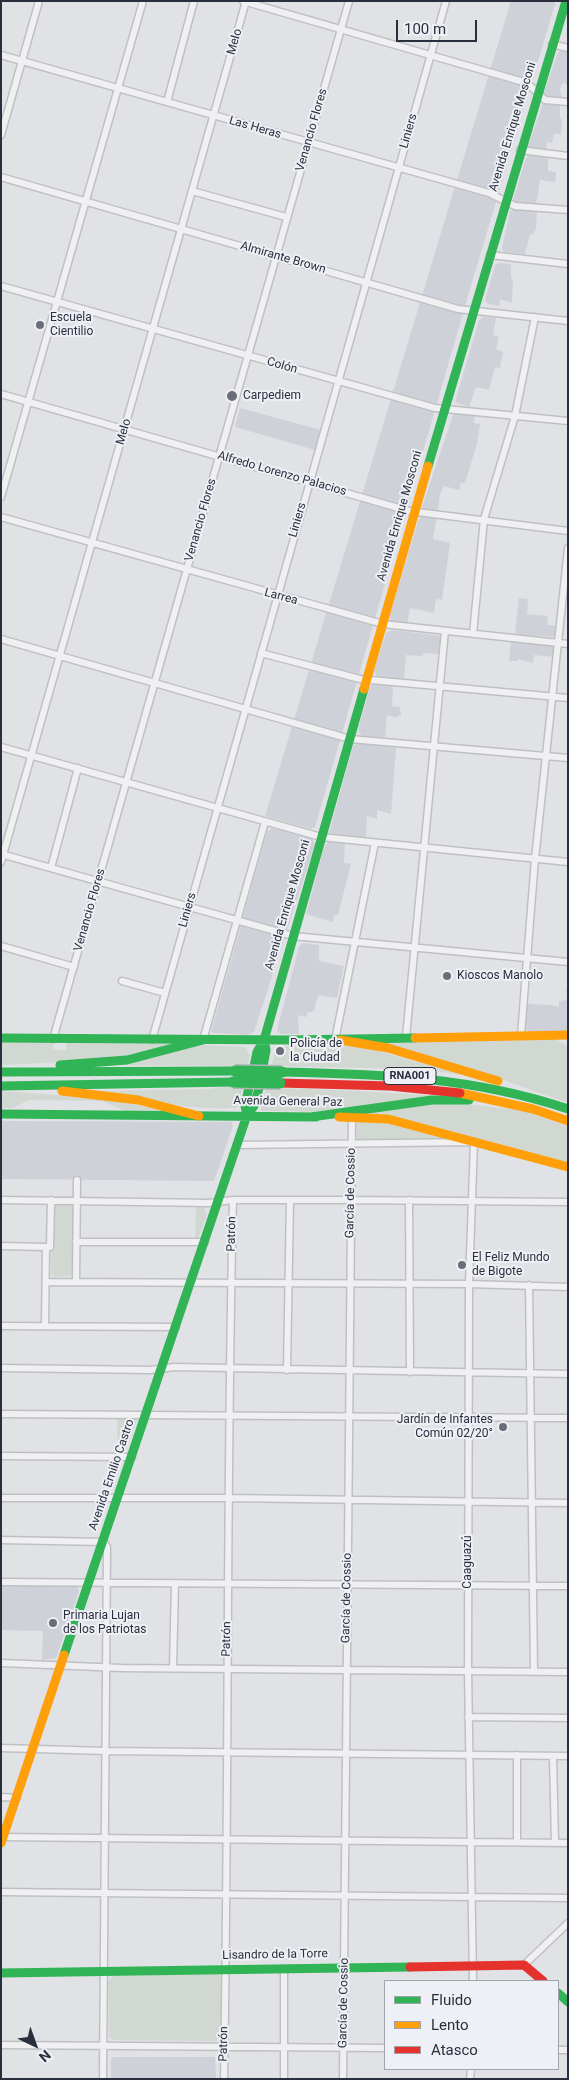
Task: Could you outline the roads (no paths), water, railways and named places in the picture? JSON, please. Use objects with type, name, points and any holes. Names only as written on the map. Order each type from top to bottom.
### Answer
[{"type":"main road","name":"Avenida Enrique Mosconi","points":[[264,1040],[444,409],[566,1]]},
{"type":"main road","points":[[555,1035],[568,1042]]},
{"type":"main road","points":[[1,1038],[337,1040],[406,1037],[568,1035]]},
{"type":"main road","points":[[1,1071],[127,1060],[204,1040]]},
{"type":"main road","points":[[258,1067],[257,1052],[264,1040]]},
{"type":"main road","points":[[337,1040],[388,1048],[501,1082],[537,1098]]},
{"type":"main road","name":"Avenida General Paz","points":[[1,1071],[281,1078],[406,1075],[488,1086],[537,1098],[568,1109]]},
{"type":"main road","name":"Avenida General Paz","points":[[2,1086],[234,1077]]},
{"type":"main road","name":"Avenida General Paz","points":[[281,1078],[442,1090],[518,1104],[568,1121]]},
{"type":"main road","points":[[2,1086],[138,1100],[199,1116]]},
{"type":"main road","name":"Avenida Emilio Castro","points":[[2,1839],[192,1284],[247,1116],[254,1106],[254,1088]]},
{"type":"main road","points":[[311,1117],[432,1100],[518,1104]]},
{"type":"main road","name":"Avenida General Paz","points":[[1,1114],[388,1118],[568,1167]]},
{"type":"main road","points":[[524,1965],[543,1980]]},
{"type":"main road","name":"Lisandro de la Torre","points":[[1,1973],[524,1965]]},
{"type":"street","points":[[1,135],[39,1]]},
{"type":"street","points":[[1,497],[143,1]]},
{"type":"street","points":[[167,102],[194,1]]},
{"type":"street","name":"Venancio Flores","points":[[53,1039],[349,1]]},
{"type":"street","name":"Liniers","points":[[152,1040],[308,482],[367,282],[446,1]]},
{"type":"street","points":[[245,2],[527,83],[545,100],[568,102]]},
{"type":"street","name":"Melo","points":[[2,857],[59,655],[93,544],[245,2]]},
{"type":"street","points":[[552,44],[568,48]]},
{"type":"street","name":"Las Heras","points":[[1,55],[488,193],[506,200],[515,206],[568,210]]},
{"type":"street","points":[[520,150],[568,156]]},
{"type":"street","name":"Almirante Brown","points":[[1,177],[458,309],[568,320]]},
{"type":"street","points":[[192,191],[286,218]]},
{"type":"street","points":[[490,255],[568,264]]},
{"type":"street","name":"Colón","points":[[1,286],[337,382],[444,409],[568,421]]},
{"type":"street","points":[[473,634],[484,519],[515,416],[535,317]]},
{"type":"street","name":"Alfredo Lorenzo Palacios","points":[[1,394],[415,512],[484,519],[568,531]]},
{"type":"street","name":"Larrea","points":[[1,518],[382,624],[568,644]]},
{"type":"street","points":[[521,1035],[535,859],[568,548]]},
{"type":"street","points":[[406,1037],[445,631]]},
{"type":"street","points":[[1,639],[350,739],[568,758]]},
{"type":"street","points":[[261,653],[367,680],[568,698]]},
{"type":"street","points":[[1,747],[321,838],[568,862]]},
{"type":"street","points":[[51,868],[78,768]]},
{"type":"street","points":[[204,1040],[265,822]]},
{"type":"street","points":[[337,1040],[375,843]]},
{"type":"street","points":[[2,857],[51,868],[293,936],[568,962]]},
{"type":"street","points":[[1,946],[74,967]]},
{"type":"street","points":[[122,981],[165,994]]},
{"type":"street","name":"García de Cossio","points":[[343,2079],[352,1117]]},
{"type":"street","points":[[238,1145],[474,1142]]},
{"type":"street","name":"Caaguazú","points":[[473,1980],[472,1842],[468,1717],[468,1502],[470,1417],[469,1284],[474,1142]]},
{"type":"street","points":[[76,1282],[78,1180]]},
{"type":"street","points":[[1,1200],[568,1202]]},
{"type":"street","points":[[1,1246],[50,1247],[51,1200]]},
{"type":"street","name":"Patrón","points":[[224,2079],[226,1668],[230,1498],[228,1414],[232,1200]]},
{"type":"street","points":[[288,1370],[290,1200]]},
{"type":"street","points":[[409,1200],[410,1372]]},
{"type":"street","points":[[76,1242],[205,1242]]},
{"type":"street","points":[[45,1326],[46,1247]]},
{"type":"street","points":[[46,1282],[469,1284],[568,1287]]},
{"type":"street","points":[[530,1285],[534,1671]]},
{"type":"street","points":[[1,1326],[176,1328]]},
{"type":"street","points":[[1,1368],[229,1368],[568,1374]]},
{"type":"street","points":[[1,1414],[134,1416],[147,1414],[228,1414],[568,1418]]},
{"type":"street","points":[[1,1456],[132,1457]]},
{"type":"street","points":[[1,1498],[230,1498],[568,1503]]},
{"type":"street","points":[[1,1540],[104,1542],[108,1555],[103,2079]]},
{"type":"street","points":[[1,1582],[348,1586],[568,1586]]},
{"type":"street","points":[[173,1668],[176,1584]]},
{"type":"street","points":[[1,1663],[108,1667],[568,1672]]},
{"type":"street","points":[[468,1717],[568,1718]]},
{"type":"street","points":[[1,1748],[226,1753],[568,1756]]},
{"type":"street","points":[[517,1755],[517,1842]]},
{"type":"street","points":[[553,1756],[555,1843]]},
{"type":"street","points":[[1,1797],[17,1798]]},
{"type":"street","points":[[2,1839],[106,1838],[568,1843]]},
{"type":"street","points":[[1,1892],[568,1898]]},
{"type":"street","points":[[524,1965],[568,1923]]},
{"type":"street","points":[[284,1969],[284,2079]]},
{"type":"street","points":[[1,2045],[384,2048]]},
{"type":"place","name":"Escuela Cientilio","points":[[40,325]]},
{"type":"place","name":"Carpediem","points":[[232,396]]},
{"type":"place","name":"Kioscos Manolo","points":[[447,976]]},
{"type":"place","name":"Policía de la Ciudad","points":[[280,1051]]},
{"type":"place","name":"El Feliz Mundo de Bigote","points":[[462,1265]]},
{"type":"place","name":"Jardín de Infantes Común 02/20°","points":[[503,1427]]},
{"type":"place","name":"Primaria Lujan de los Patriotas","points":[[53,1623]]}]
